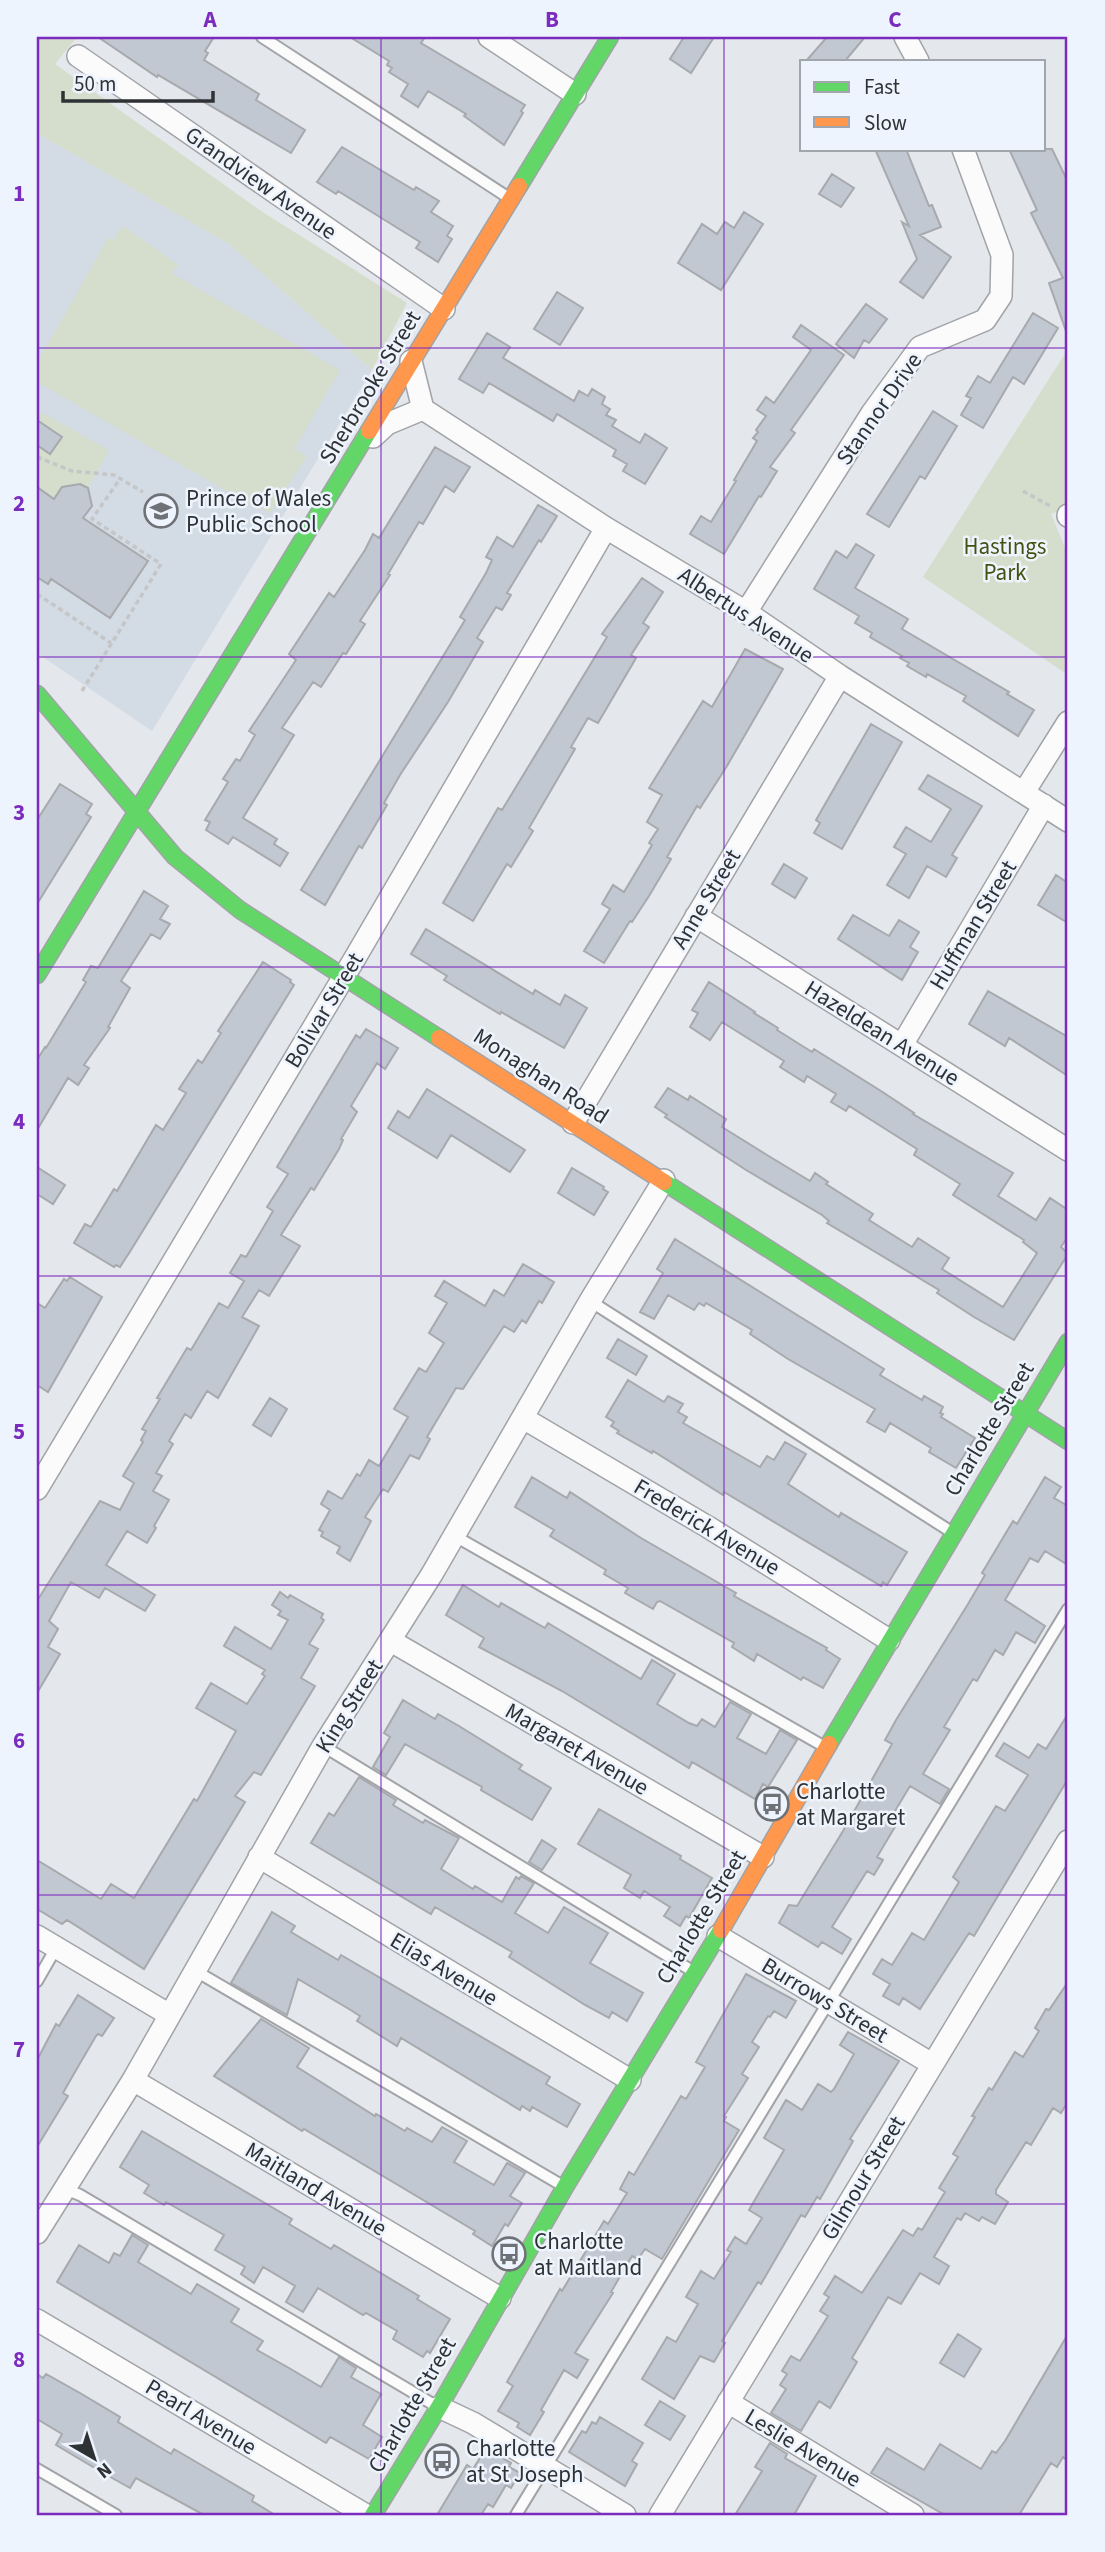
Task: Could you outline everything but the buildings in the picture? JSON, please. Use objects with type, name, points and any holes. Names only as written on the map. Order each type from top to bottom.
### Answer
[{"type":"main road","name":"Sherbrooke Street","points":[[37,975],[610,37]]},
{"type":"main road","name":"Monaghan Road","points":[[37,694],[175,857],[240,910],[1068,1441]]},
{"type":"main road","name":"Charlotte Street","points":[[373,2515],[1068,1342]]},
{"type":"street","points":[[489,37],[575,94]]},
{"type":"street","points":[[905,37],[917,60]]},
{"type":"street","name":"Grandview Avenue","points":[[78,56],[444,309]]},
{"type":"street","name":"Stannor Drive","points":[[746,612],[872,413],[920,347],[985,320],[1001,296],[1002,255],[962,150]]},
{"type":"street","points":[[360,448],[387,424],[423,410],[411,361]]},
{"type":"street","name":"Albertus Avenue","points":[[423,410],[606,528],[746,612],[839,676],[1068,821]]},
{"type":"street","name":"Bolivar Street","points":[[37,1489],[344,976],[606,528]]},
{"type":"street","name":"Anne Street","points":[[573,1123],[839,676]]},
{"type":"street","points":[[1024,792],[1068,722]]},
{"type":"street","name":"Huffman Street","points":[[902,1045],[1044,805]]},
{"type":"street","name":"Hazeldean Avenue","points":[[696,916],[1068,1150]]},
{"type":"street","name":"King Street","points":[[37,2233],[52,2195],[133,2080],[168,2014],[323,1746],[391,1640],[664,1180]]},
{"type":"street","name":"Frederick Avenue","points":[[523,1418],[708,1527],[889,1640]]},
{"type":"street","name":"Margaret Avenue","points":[[391,1640],[763,1857]]},
{"type":"street","name":"Gilmour Street","points":[[660,2515],[1068,1841]]},
{"type":"street","name":"Elias Avenue","points":[[259,1857],[630,2080]]},
{"type":"street","points":[[37,1936],[168,2014]]},
{"type":"street","name":"Burrows Street","points":[[718,1936],[932,2064]]},
{"type":"street","name":"Maitland Avenue","points":[[133,2080],[500,2298]]},
{"type":"street","name":"Pearl Avenue","points":[[37,2320],[366,2515]]},
{"type":"street","name":"Leslie Avenue","points":[[728,2402],[913,2515]]},
{"type":"street","points":[[439,2407],[472,2423],[625,2515]]},
{"type":"lane","points":[[262,37],[512,199]]},
{"type":"lane","points":[[590,1301],[953,1532]]},
{"type":"lane","points":[[453,1535],[826,1748]]},
{"type":"lane","points":[[516,2515],[1068,1609]]},
{"type":"lane","points":[[323,1746],[695,1973]]},
{"type":"lane","points":[[37,1981],[56,1948]]},
{"type":"lane","points":[[194,1970],[565,2187]]},
{"type":"lane","points":[[52,2195],[80,2195],[439,2407]]},
{"type":"lane","points":[[37,2469],[116,2515]]},
{"type":"path","points":[[37,457],[72,471],[114,475],[143,492]]},
{"type":"path","points":[[82,691],[161,564],[92,519],[120,479]]},
{"type":"path","points":[[1023,491],[1068,515]]},
{"type":"path","points":[[37,594],[111,643]]},
{"type":"shaded area","name":"Prince of Wales Public School","points":[[37,133],[229,244],[372,370],[152,731],[37,653]]},
{"type":"green space","points":[[37,37],[77,37],[55,64],[261,211],[407,303],[372,370],[229,244],[37,133]]},
{"type":"green space","points":[[123,226],[178,265],[171,273],[340,370],[294,449],[307,456],[270,513],[261,508],[260,510],[37,382],[37,363],[108,238],[113,240]]},
{"type":"green space","name":"Hastings Park","points":[[1068,349],[1068,507],[1051,514],[1068,555],[1068,675],[923,577]]},
{"type":"green space","points":[[37,410],[109,450],[88,488],[80,484],[71,485],[69,488],[63,485],[54,499],[37,487]]},
{"type":"traffic: fast","points":[[519,186],[610,37]]},
{"type":"traffic: fast","points":[[37,975],[369,431]]},
{"type":"traffic: fast","points":[[37,694],[175,857],[240,910],[439,1038]]},
{"type":"traffic: fast","points":[[664,1182],[1068,1441]]},
{"type":"traffic: fast","points":[[829,1744],[1068,1342]]},
{"type":"traffic: fast","points":[[373,2515],[439,2407],[565,2187],[721,1930]]},
{"type":"traffic: slow","points":[[369,431],[519,186]]},
{"type":"traffic: slow","points":[[439,1038],[664,1182]]},
{"type":"traffic: slow","points":[[721,1930],[829,1744]]},
{"type":"place","name":"Prince of Wales Public School","points":[[161,511]]},
{"type":"place","name":"Charlotte at Margaret","points":[[772,1804]]},
{"type":"place","name":"Charlotte at Maitland","points":[[509,2254]]},
{"type":"place","name":"Charlotte at St Joseph","points":[[442,2461]]}]
